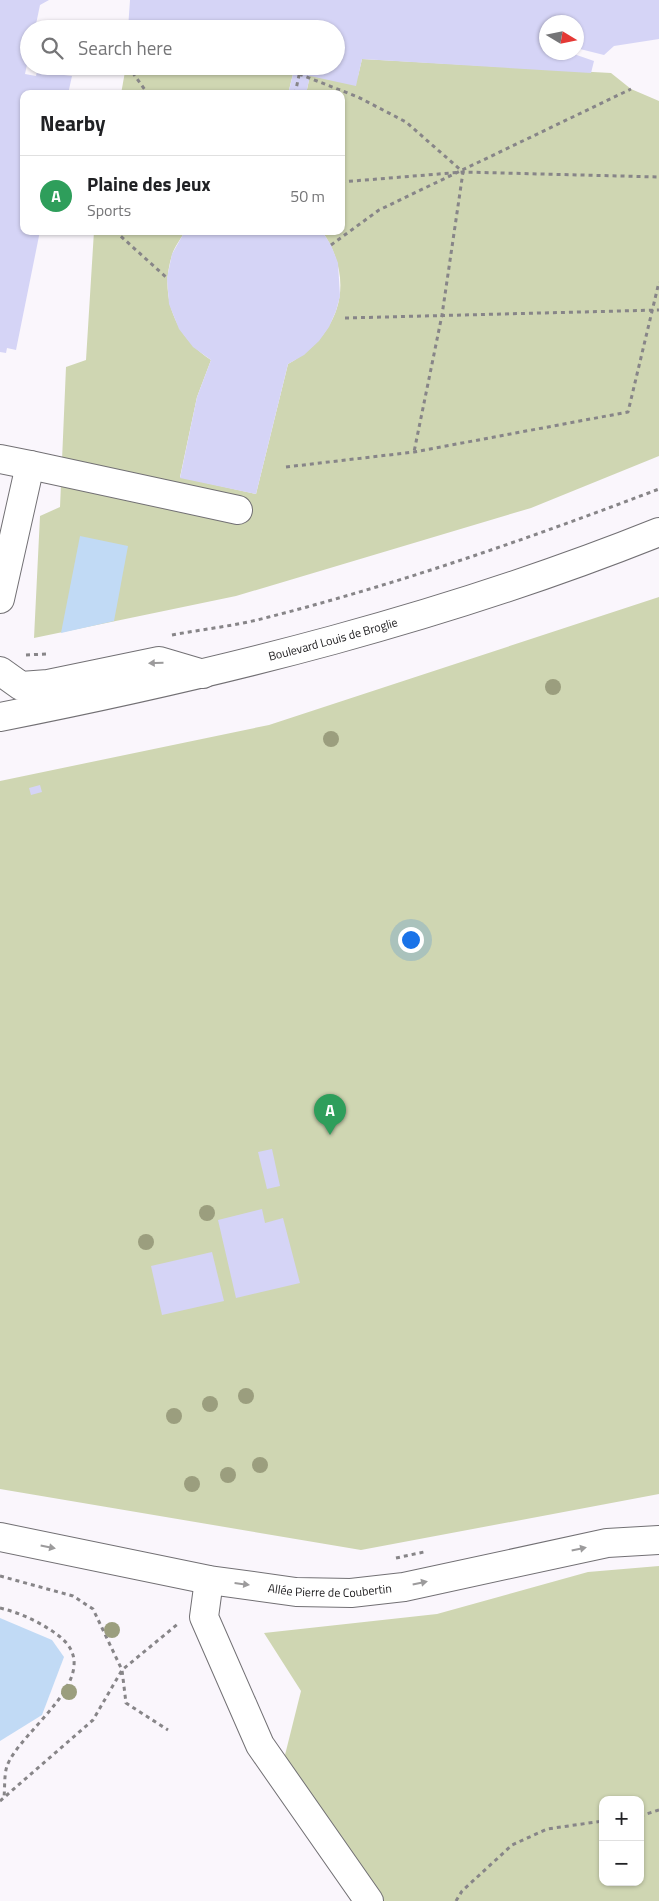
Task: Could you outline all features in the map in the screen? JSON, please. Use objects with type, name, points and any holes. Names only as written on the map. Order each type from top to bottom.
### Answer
[{"type":"main road","points":[[0,459],[238,510]]},
{"type":"main road","points":[[0,599],[30,465]]},
{"type":"main road","name":"Boulevard Louis de Broglie","points":[[0,717],[203,674],[370,629],[500,589],[659,532]]},
{"type":"main road","points":[[10,663],[21,686],[48,684],[159,661],[203,674]]},
{"type":"main road","name":"Allée Pierre de Coubertin","points":[[0,1537],[209,1580],[296,1592],[351,1593],[404,1587],[607,1544],[659,1540]]},
{"type":"main road","points":[[209,1580],[204,1617],[260,1745],[369,1901]]},
{"type":"path","points":[[134,75],[145,90]]},
{"type":"path","points":[[295,90],[299,75]]},
{"type":"path","points":[[302,75],[340,90]]},
{"type":"path","points":[[345,235],[379,210],[463,172],[631,89]]},
{"type":"path","points":[[345,92],[406,122],[463,172]]},
{"type":"path","points":[[414,452],[442,315],[463,172]]},
{"type":"path","points":[[345,182],[463,172],[659,177]]},
{"type":"path","points":[[119,235],[167,278]]},
{"type":"path","points":[[331,245],[345,235]]},
{"type":"path","points":[[286,467],[414,452],[628,412],[659,282]]},
{"type":"path","points":[[345,318],[659,310]]},
{"type":"path","points":[[168,636],[264,619],[377,586],[479,555],[659,489]]},
{"type":"path","points":[[10,663],[57,653]]},
{"type":"path","points":[[393,1558],[429,1551]]},
{"type":"path","points":[[0,1576],[73,1596],[93,1609],[122,1670],[126,1703],[168,1730]]},
{"type":"path","points":[[0,1608],[47,1627],[66,1642],[75,1664],[70,1683],[46,1716],[23,1738],[7,1767],[4,1798]]},
{"type":"path","points":[[0,1801],[93,1720],[122,1670],[190,1614],[204,1617]]},
{"type":"path","points":[[644,1815],[659,1810]]},
{"type":"path","points":[[456,1901],[462,1891],[512,1845],[547,1829],[599,1822]]},
{"type":"green space","points":[[362,59],[611,73],[631,89],[659,101],[659,456],[531,508],[236,596],[34,638],[40,516],[60,507],[66,367],[86,360],[94,235],[183,235],[173,252],[168,270],[169,300],[179,327],[188,340],[198,351],[211,360],[197,397],[180,477],[256,494],[288,364],[306,352],[320,338],[331,323],[338,306],[340,288],[339,269],[333,250],[324,235],[345,235],[345,90],[307,90],[310,75],[345,75],[345,73],[358,76]]},
{"type":"green space","points":[[124,75],[293,75],[289,90],[122,90]]},
{"type":"green space","points":[[659,597],[659,1494],[361,1550],[0,1489],[0,781],[269,725]]},
{"type":"green space","points":[[659,1566],[659,1901],[371,1901],[281,1771],[301,1691],[264,1633],[437,1614],[588,1572]]},
{"type":"water","points":[[80,536],[128,546],[114,621],[61,633]]},
{"type":"water","points":[[0,1618],[52,1640],[64,1657],[42,1715],[0,1741]]},
{"type":"building","points":[[0,0],[49,0],[40,5],[37,20],[20,20],[20,75],[72,76],[69,90],[20,90],[20,235],[39,235],[16,350],[7,348],[6,353],[0,352]]},
{"type":"building","points":[[130,0],[659,0],[659,39],[614,46],[604,55],[584,50],[584,15],[539,15],[539,60],[584,60],[584,58],[594,61],[591,73],[362,59],[356,86],[310,76],[307,90],[289,90],[293,75],[345,75],[345,20],[129,20]]},
{"type":"building","points":[[183,235],[325,235],[338,263],[340,296],[336,311],[329,327],[319,341],[304,355],[288,364],[256,494],[180,478],[197,397],[211,360],[193,347],[179,329],[169,304],[167,278],[172,254]]},
{"type":"building","points":[[40,785],[42,792],[31,795],[29,788]]},
{"type":"building","points":[[272,1149],[280,1186],[267,1189],[258,1152]]},
{"type":"building","points":[[262,1209],[265,1223],[283,1218],[300,1283],[236,1298],[218,1220]]},
{"type":"building","points":[[212,1252],[224,1301],[162,1315],[151,1266]]},
{"type":"place","name":"Plaine des Jeux","points":[[330,1135]]}]
